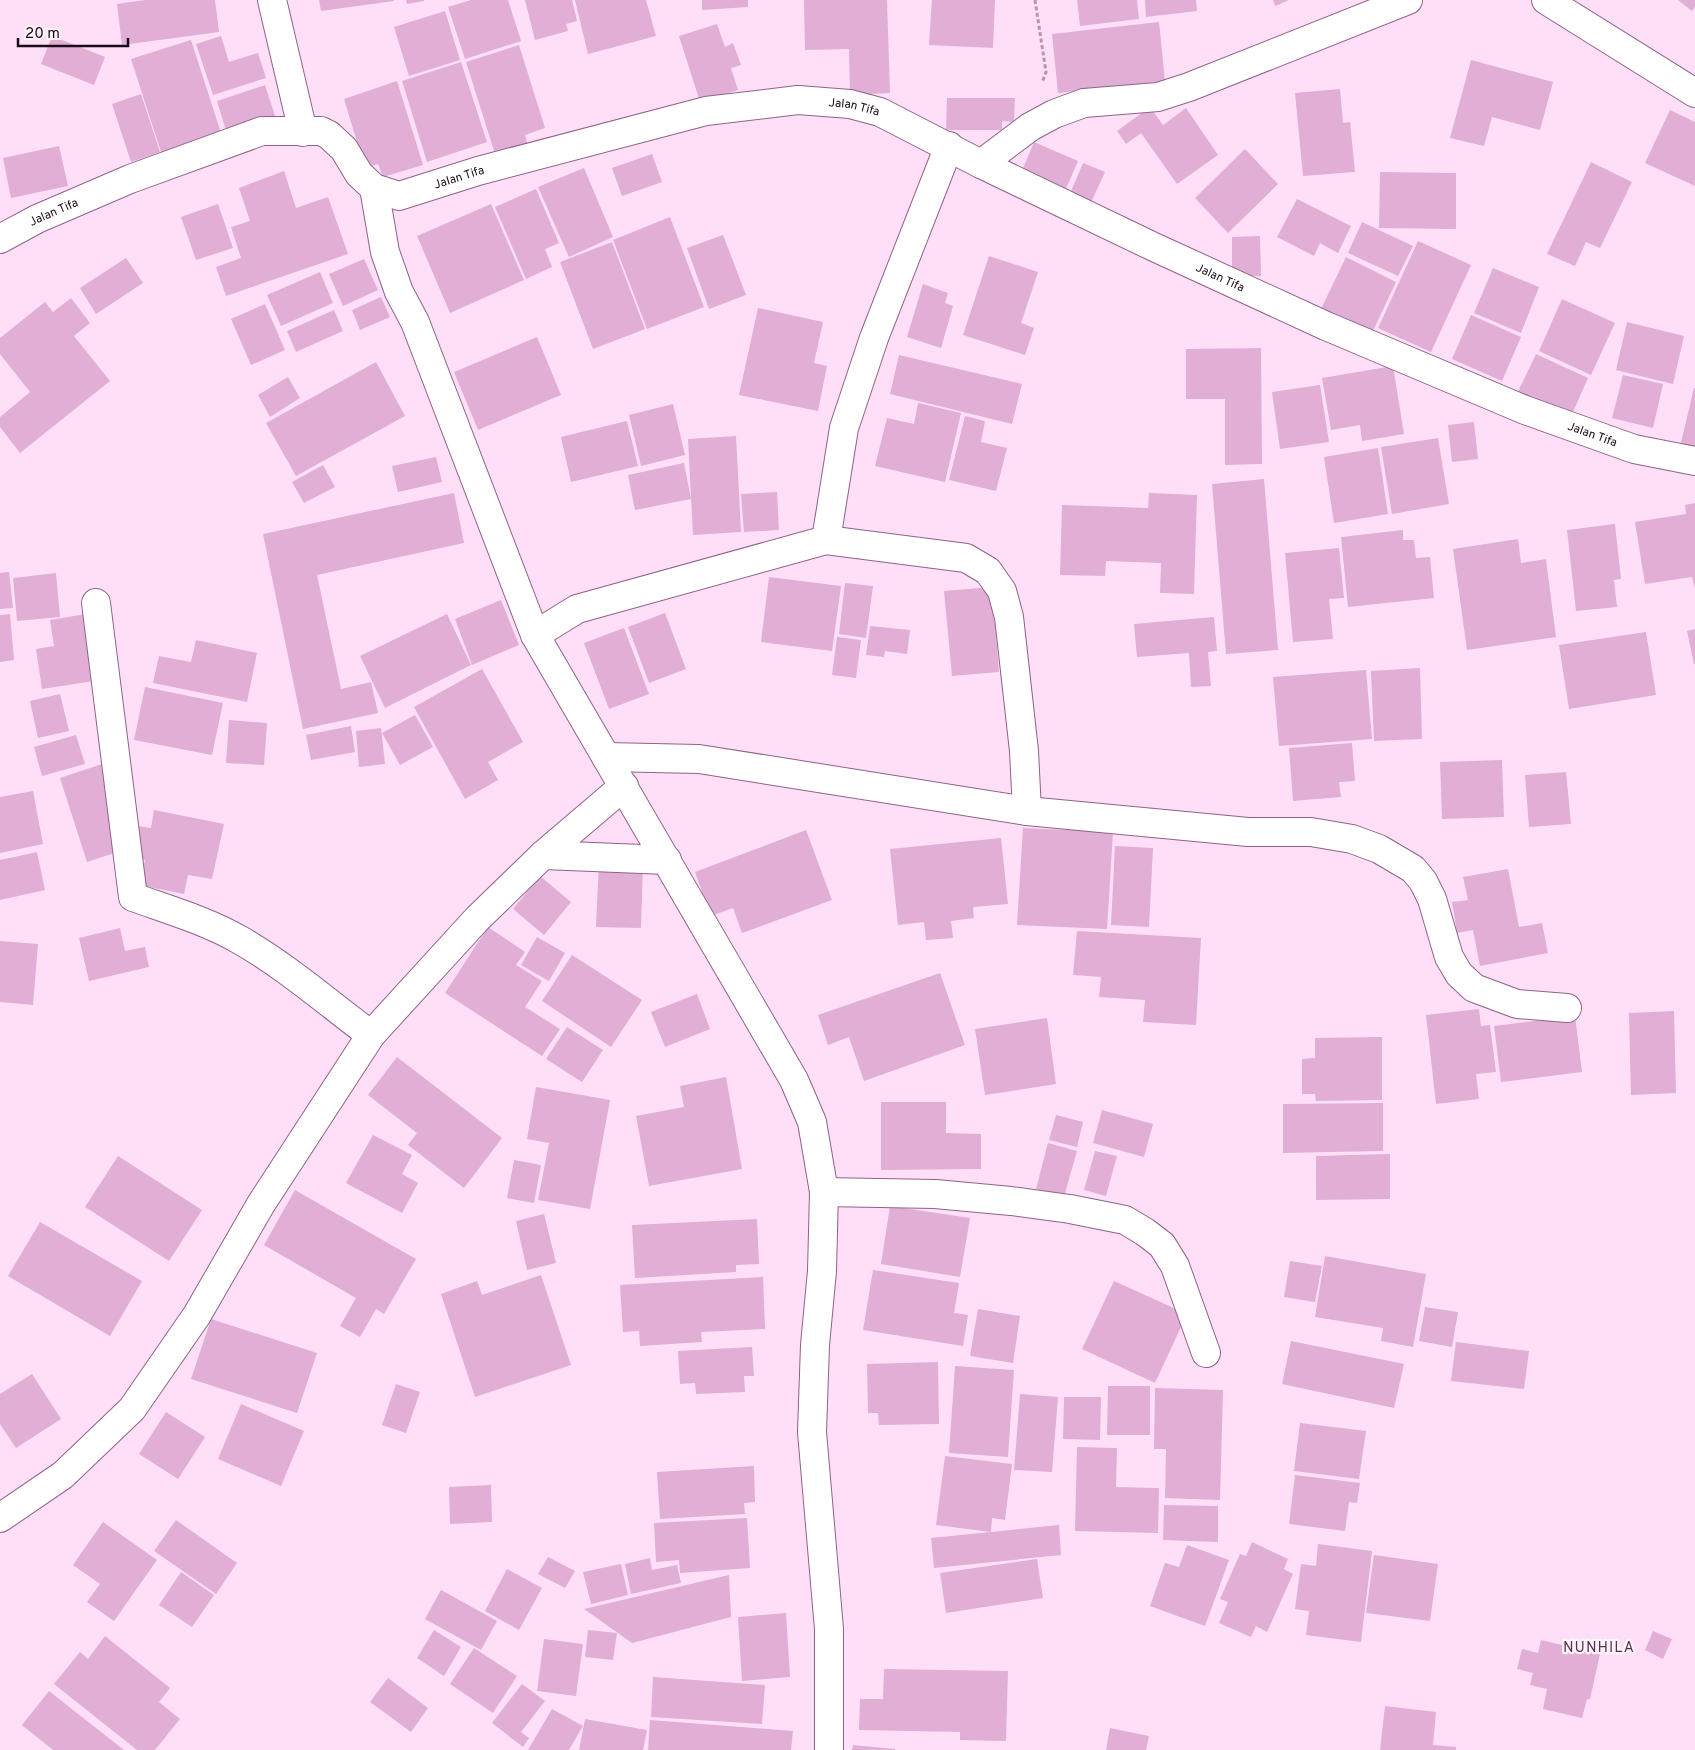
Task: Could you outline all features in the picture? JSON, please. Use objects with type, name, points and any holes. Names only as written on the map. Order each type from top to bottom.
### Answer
[{"type":"street","points":[[272,0],[303,132]]},
{"type":"street","points":[[981,164],[1030,127],[1054,114],[1084,103],[1158,97],[1189,87],[1408,0]]},
{"type":"street","points":[[1547,0],[1695,93]]},
{"type":"street","name":"Jalan Tifa","points":[[0,239],[37,220],[130,179],[262,132],[321,131],[329,135],[344,149],[359,174],[374,188],[399,196],[478,171],[706,111],[798,100],[850,104],[880,112],[981,164],[1154,247],[1326,326],[1525,410],[1634,449],[1695,461]]},
{"type":"street","points":[[826,540],[844,428],[874,338],[949,146]]},
{"type":"street","points":[[374,188],[385,252],[396,284],[418,331],[535,635],[794,1080],[812,1122],[824,1192],[822,1271],[815,1345],[812,1432],[829,1629],[829,1750]]},
{"type":"street","points":[[535,635],[577,609],[826,540],[966,558],[988,571],[1002,591],[1009,617],[1024,751],[1027,811]]},
{"type":"street","points":[[96,602],[134,897],[239,939],[267,957],[371,1035]]},
{"type":"street","points":[[606,757],[699,759],[1027,811],[1248,832],[1311,832],[1352,839],[1379,849],[1413,869],[1423,881],[1432,899],[1449,957],[1459,974],[1474,988],[1517,1004],[1567,1008]]},
{"type":"street","points":[[0,1518],[63,1475],[132,1409],[197,1315],[261,1204],[371,1035],[477,919],[543,855],[624,786]]},
{"type":"street","points":[[543,855],[667,860]]},
{"type":"street","points":[[824,1192],[935,1194],[1002,1200],[1070,1208],[1125,1220],[1162,1245],[1175,1266],[1206,1353]]},
{"type":"path","points":[[1030,127],[1046,72],[1035,0]]},
{"type":"building","points":[[145,0],[215,0],[219,32],[122,45],[117,4]]},
{"type":"building","points":[[319,0],[394,0],[394,1],[321,11]]},
{"type":"building","points":[[406,0],[424,0],[424,1],[407,4]]},
{"type":"building","points":[[471,0],[508,0],[521,41],[465,59],[448,7]]},
{"type":"building","points":[[525,0],[572,0],[577,21],[566,24],[568,31],[535,40]]},
{"type":"building","points":[[575,0],[646,0],[656,36],[588,54]]},
{"type":"building","points":[[702,0],[748,0],[748,7],[702,10]]},
{"type":"building","points":[[804,0],[887,0],[890,93],[850,95],[849,49],[805,50]]},
{"type":"building","points":[[932,0],[995,0],[993,48],[929,45]]},
{"type":"building","points":[[1077,0],[1137,0],[1139,19],[1080,26]]},
{"type":"building","points":[[1145,0],[1196,0],[1197,11],[1146,17]]},
{"type":"building","points":[[1273,0],[1289,0],[1275,6]]},
{"type":"building","points":[[1678,0],[1695,0],[1695,7],[1692,11]]},
{"type":"building","points":[[445,11],[460,60],[409,76],[394,27]]},
{"type":"building","points":[[1159,22],[1165,81],[1058,93],[1052,34]]},
{"type":"building","points":[[717,24],[725,47],[733,43],[741,65],[731,68],[738,90],[700,102],[679,36]]},
{"type":"building","points":[[52,36],[105,57],[94,85],[41,64]]},
{"type":"building","points":[[221,36],[229,62],[258,53],[266,78],[213,95],[196,44]]},
{"type":"building","points":[[191,40],[222,136],[162,155],[131,59]]},
{"type":"building","points":[[519,45],[545,128],[525,135],[528,146],[496,157],[466,62]]},
{"type":"building","points":[[1471,60],[1553,82],[1540,130],[1492,117],[1484,146],[1450,138]]},
{"type":"building","points":[[461,62],[487,142],[427,162],[402,81]]},
{"type":"building","points":[[397,81],[423,165],[383,177],[378,164],[365,168],[344,99]]},
{"type":"building","points":[[265,85],[276,119],[227,134],[217,101]]},
{"type":"building","points":[[1340,89],[1343,123],[1350,122],[1355,172],[1303,176],[1295,93]]},
{"type":"building","points":[[141,94],[160,152],[131,162],[112,104]]},
{"type":"building","points":[[947,98],[1015,98],[1014,122],[1002,121],[1002,130],[946,130]]},
{"type":"building","points":[[1150,107],[1163,125],[1186,108],[1218,155],[1177,184],[1141,133],[1126,144],[1117,131]]},
{"type":"building","points":[[1670,110],[1695,122],[1695,186],[1645,163]]},
{"type":"building","points":[[1034,142],[1078,161],[1065,191],[1021,173]]},
{"type":"building","points":[[59,146],[68,186],[11,198],[3,158]]},
{"type":"building","points":[[1245,149],[1278,184],[1228,233],[1195,198]]},
{"type":"building","points":[[652,154],[662,182],[622,196],[612,168]]},
{"type":"building","points":[[1591,162],[1632,182],[1600,248],[1586,242],[1575,266],[1547,254]]},
{"type":"building","points":[[1083,163],[1105,172],[1089,207],[1068,198]]},
{"type":"building","points":[[584,168],[613,237],[569,257],[538,187]]},
{"type":"building","points":[[284,171],[296,208],[328,197],[348,254],[226,296],[216,267],[241,258],[231,227],[250,221],[239,188]]},
{"type":"building","points":[[1380,172],[1456,173],[1456,229],[1379,228]]},
{"type":"building","points":[[536,189],[559,243],[545,249],[552,267],[526,279],[495,207]]},
{"type":"building","points":[[1297,199],[1351,226],[1338,253],[1320,243],[1314,256],[1277,237]]},
{"type":"building","points":[[218,204],[233,248],[196,260],[181,217]]},
{"type":"building","points":[[491,204],[524,280],[450,313],[417,236]]},
{"type":"building","points":[[670,217],[704,307],[647,329],[613,240]]},
{"type":"building","points":[[1362,222],[1413,246],[1398,276],[1348,253]]},
{"type":"building","points":[[723,235],[746,295],[709,309],[687,248]]},
{"type":"building","points":[[1260,236],[1261,276],[1232,276],[1232,237]]},
{"type":"building","points":[[1418,241],[1471,265],[1431,352],[1378,328]]},
{"type":"building","points":[[612,242],[645,329],[593,349],[560,262]]},
{"type":"building","points":[[989,256],[1038,272],[1021,323],[1034,328],[1025,355],[963,335]]},
{"type":"building","points":[[1346,257],[1396,282],[1372,333],[1321,309]]},
{"type":"building","points":[[126,258],[143,283],[96,314],[80,288]]},
{"type":"building","points":[[364,259],[378,290],[343,306],[329,274]]},
{"type":"building","points":[[1493,268],[1539,287],[1521,333],[1474,313]]},
{"type":"building","points":[[320,272],[333,303],[281,326],[267,295]]},
{"type":"building","points":[[923,284],[948,293],[945,303],[953,306],[941,348],[907,337]]},
{"type":"building","points":[[381,297],[390,317],[360,330],[352,310]]},
{"type":"building","points":[[71,298],[90,323],[74,336],[110,381],[20,453],[0,427],[0,417],[30,392],[0,354],[0,338],[45,302],[53,312]]},
{"type":"building","points":[[1562,299],[1615,323],[1591,375],[1539,351]]},
{"type":"building","points":[[265,304],[285,350],[251,365],[231,319]]},
{"type":"building","points":[[758,308],[823,322],[814,363],[827,366],[818,411],[739,395]]},
{"type":"building","points":[[334,310],[343,331],[296,352],[287,331]]},
{"type":"building","points":[[1471,315],[1521,337],[1502,381],[1452,359]]},
{"type":"building","points":[[1627,322],[1684,336],[1673,384],[1616,370]]},
{"type":"building","points":[[537,337],[561,395],[478,430],[454,372]]},
{"type":"building","points":[[1261,348],[1262,464],[1225,465],[1225,399],[1186,399],[1186,349]]},
{"type":"building","points":[[1536,354],[1588,378],[1569,421],[1516,396]]},
{"type":"building","points":[[899,355],[1022,384],[1012,424],[890,394]]},
{"type":"building","points":[[376,362],[405,416],[296,476],[266,423]]},
{"type":"building","points":[[1393,366],[1404,434],[1362,441],[1360,425],[1331,430],[1322,378]]},
{"type":"building","points":[[1623,375],[1663,384],[1653,428],[1612,418]]},
{"type":"building","points":[[288,377],[300,398],[270,417],[258,395]]},
{"type":"building","points":[[1320,385],[1329,442],[1280,449],[1272,392]]},
{"type":"building","points":[[1695,388],[1695,451],[1680,447]]},
{"type":"building","points":[[918,403],[961,413],[945,482],[875,466],[887,418],[914,424]]},
{"type":"building","points":[[673,404],[685,455],[641,466],[629,415]]},
{"type":"building","points":[[965,416],[985,421],[981,442],[1007,448],[996,491],[949,480]]},
{"type":"building","points":[[627,421],[638,466],[571,482],[561,437]]},
{"type":"building","points":[[1474,422],[1478,459],[1452,462],[1448,425]]},
{"type":"building","points":[[736,436],[741,532],[693,535],[688,439]]},
{"type":"building","points":[[1438,438],[1449,504],[1392,514],[1381,447]]},
{"type":"building","points":[[1378,448],[1388,514],[1334,523],[1324,457]]},
{"type":"building","points":[[436,457],[442,482],[398,492],[392,466]]},
{"type":"building","points":[[684,463],[691,499],[635,510],[628,475]]},
{"type":"building","points":[[323,465],[335,487],[304,503],[292,482]]},
{"type":"building","points":[[1264,479],[1278,650],[1226,654],[1212,484]]},
{"type":"building","points":[[777,492],[779,530],[744,532],[741,494]]},
{"type":"building","points":[[454,493],[464,543],[317,575],[341,689],[371,682],[378,713],[303,729],[263,534]]},
{"type":"building","points":[[1149,493],[1197,495],[1194,594],[1160,593],[1161,563],[1106,561],[1105,576],[1060,575],[1062,505],[1148,508]]},
{"type":"building","points":[[1695,503],[1695,589],[1692,577],[1645,584],[1635,522],[1686,514],[1685,505]]},
{"type":"building","points":[[1615,524],[1621,579],[1614,580],[1617,607],[1576,611],[1567,530]]},
{"type":"building","points":[[1403,530],[1403,540],[1414,540],[1416,558],[1430,557],[1434,598],[1348,607],[1341,537]]},
{"type":"building","points":[[1518,539],[1521,563],[1546,559],[1556,637],[1467,650],[1453,549]]},
{"type":"building","points":[[1339,548],[1344,598],[1329,599],[1333,639],[1293,642],[1285,553]]},
{"type":"building","points":[[9,572],[13,608],[0,609],[0,573]]},
{"type":"building","points":[[56,573],[60,617],[17,621],[13,578]]},
{"type":"building","points":[[769,577],[841,586],[832,651],[761,642]]},
{"type":"building","points":[[845,583],[873,586],[866,638],[839,634]]},
{"type":"building","points":[[992,587],[999,672],[952,676],[944,591]]},
{"type":"building","points":[[501,600],[519,645],[472,665],[455,619]]},
{"type":"building","points":[[110,610],[120,677],[42,689],[36,649],[54,646],[50,620]]},
{"type":"building","points":[[665,613],[686,669],[649,683],[628,627]]},
{"type":"building","points":[[10,614],[14,660],[0,662],[0,615]]},
{"type":"building","points":[[447,614],[471,665],[385,708],[360,656]]},
{"type":"building","points":[[1214,617],[1217,651],[1208,652],[1211,686],[1191,687],[1189,653],[1137,657],[1134,624]]},
{"type":"building","points":[[870,626],[910,630],[907,654],[885,651],[884,657],[866,655]]},
{"type":"building","points":[[624,628],[649,694],[609,709],[584,643]]},
{"type":"building","points":[[1695,629],[1695,664],[1694,664],[1687,631]]},
{"type":"building","points":[[1646,632],[1656,695],[1569,709],[1559,645]]},
{"type":"building","points":[[837,637],[861,640],[856,678],[832,675]]},
{"type":"building","points":[[196,640],[257,653],[247,702],[153,683],[159,656],[191,662]]},
{"type":"building","points":[[1420,668],[1422,739],[1374,741],[1371,671]]},
{"type":"building","points":[[482,669],[523,742],[488,762],[498,780],[465,799],[414,707]]},
{"type":"building","points":[[1366,670],[1372,739],[1279,746],[1273,677]]},
{"type":"building","points":[[145,687],[223,703],[212,755],[134,740]]},
{"type":"building","points":[[60,694],[69,731],[38,738],[30,701]]},
{"type":"building","points":[[415,715],[433,747],[400,765],[382,733]]},
{"type":"building","points":[[229,720],[267,723],[264,765],[226,763]]},
{"type":"building","points":[[351,726],[355,752],[311,760],[306,735]]},
{"type":"building","points":[[381,728],[385,764],[359,767],[356,731]]},
{"type":"building","points":[[76,735],[85,764],[42,776],[34,747]]},
{"type":"building","points":[[1352,743],[1355,781],[1339,782],[1341,797],[1293,801],[1289,748]]},
{"type":"building","points":[[1502,760],[1504,817],[1442,819],[1440,762]]},
{"type":"building","points":[[102,764],[130,848],[87,862],[60,778]]},
{"type":"building","points":[[1566,772],[1571,824],[1529,827],[1525,775]]},
{"type":"building","points":[[33,791],[43,844],[0,853],[0,797]]},
{"type":"building","points":[[154,810],[224,824],[212,879],[188,875],[184,894],[139,885],[145,860],[131,858],[138,826],[151,828]]},
{"type":"building","points":[[1023,828],[1113,832],[1107,929],[1017,925]]},
{"type":"building","points":[[806,830],[832,900],[742,933],[733,908],[711,916],[695,872]]},
{"type":"building","points":[[1001,838],[1008,904],[973,907],[974,918],[951,921],[953,938],[926,940],[924,922],[898,925],[890,849]]},
{"type":"building","points":[[1115,846],[1153,848],[1149,927],[1111,925]]},
{"type":"building","points":[[37,852],[45,890],[0,900],[0,860]]},
{"type":"building","points":[[599,862],[643,863],[641,928],[596,927]]},
{"type":"building","points":[[1508,869],[1519,927],[1542,923],[1548,953],[1480,966],[1473,930],[1457,933],[1452,902],[1468,900],[1463,877]]},
{"type":"building","points":[[540,876],[571,902],[544,935],[513,909]]},
{"type":"building","points":[[488,927],[525,952],[516,965],[542,981],[525,1007],[560,1029],[542,1056],[445,993]]},
{"type":"building","points":[[120,928],[125,951],[145,947],[149,967],[89,981],[79,938]]},
{"type":"building","points":[[1077,931],[1201,938],[1196,1025],[1143,1022],[1145,1000],[1099,997],[1101,977],[1073,975]]},
{"type":"building","points":[[537,937],[565,953],[549,981],[521,965]]},
{"type":"building","points":[[0,941],[38,944],[33,1005],[0,1002]]},
{"type":"building","points":[[572,955],[642,1000],[611,1047],[542,1001]]},
{"type":"building","points":[[940,973],[965,1045],[864,1081],[849,1037],[828,1045],[818,1015]]},
{"type":"building","points":[[697,994],[710,1029],[665,1047],[651,1012]]},
{"type":"building","points":[[1479,1009],[1481,1026],[1490,1025],[1496,1072],[1476,1074],[1479,1099],[1436,1104],[1426,1015]]},
{"type":"building","points":[[1674,1011],[1676,1093],[1631,1095],[1629,1013]]},
{"type":"building","points":[[1575,1016],[1582,1072],[1501,1082],[1494,1026]]},
{"type":"building","points":[[1047,1018],[1056,1084],[985,1095],[975,1029]]},
{"type":"building","points":[[567,1027],[603,1050],[582,1082],[546,1059]]},
{"type":"building","points":[[1382,1037],[1382,1100],[1316,1101],[1315,1094],[1302,1094],[1302,1059],[1315,1058],[1315,1038]]},
{"type":"building","points":[[397,1057],[502,1138],[464,1188],[408,1145],[417,1133],[368,1095]]},
{"type":"building","points":[[726,1077],[742,1169],[649,1186],[636,1116],[684,1107],[680,1086]]},
{"type":"building","points":[[536,1087],[610,1100],[590,1209],[538,1200],[549,1143],[527,1139]]},
{"type":"building","points":[[881,1102],[946,1102],[946,1133],[981,1134],[981,1169],[881,1170]]},
{"type":"building","points":[[1383,1103],[1383,1151],[1283,1153],[1283,1104]]},
{"type":"building","points":[[1102,1110],[1153,1124],[1144,1157],[1093,1143]]},
{"type":"building","points":[[1056,1115],[1083,1122],[1077,1147],[1049,1140]]},
{"type":"building","points":[[373,1135],[412,1155],[402,1174],[418,1183],[402,1213],[346,1183]]},
{"type":"building","points":[[1048,1143],[1077,1151],[1064,1197],[1036,1189]]},
{"type":"building","points":[[1095,1151],[1117,1156],[1106,1196],[1084,1190]]},
{"type":"building","points":[[1390,1154],[1390,1199],[1316,1200],[1316,1156]]},
{"type":"building","points":[[118,1156],[202,1210],[169,1261],[85,1207]]},
{"type":"building","points":[[514,1160],[541,1165],[534,1203],[507,1198]]},
{"type":"building","points":[[295,1190],[416,1259],[384,1314],[376,1309],[360,1337],[340,1326],[356,1298],[264,1245]]},
{"type":"building","points":[[890,1206],[970,1218],[960,1277],[881,1264]]},
{"type":"building","points":[[544,1214],[556,1263],[527,1270],[516,1221]]},
{"type":"building","points":[[757,1219],[759,1264],[736,1265],[736,1272],[635,1278],[632,1225]]},
{"type":"building","points":[[40,1222],[142,1281],[110,1336],[8,1276]]},
{"type":"building","points":[[1325,1256],[1426,1274],[1413,1347],[1381,1341],[1383,1328],[1315,1317]]},
{"type":"building","points":[[1290,1261],[1322,1266],[1315,1302],[1284,1297]]},
{"type":"building","points":[[873,1270],[959,1283],[954,1313],[968,1315],[963,1346],[863,1330]]},
{"type":"building","points":[[541,1275],[571,1365],[475,1397],[441,1294],[477,1281],[482,1295]]},
{"type":"building","points":[[763,1277],[765,1329],[701,1332],[702,1342],[640,1346],[639,1331],[623,1332],[620,1285]]},
{"type":"building","points":[[1114,1281],[1187,1314],[1155,1383],[1082,1349]]},
{"type":"building","points":[[1425,1307],[1458,1312],[1452,1347],[1419,1341]]},
{"type":"building","points":[[978,1309],[1020,1316],[1013,1363],[970,1356]]},
{"type":"building","points":[[211,1319],[317,1353],[297,1413],[191,1379]]},
{"type":"building","points":[[1291,1341],[1404,1364],[1394,1408],[1282,1384]]},
{"type":"building","points":[[1456,1342],[1529,1351],[1524,1389],[1451,1381]]},
{"type":"building","points":[[752,1347],[754,1376],[744,1376],[745,1392],[696,1394],[695,1383],[680,1384],[678,1351]]},
{"type":"building","points":[[938,1362],[939,1424],[879,1425],[878,1413],[868,1413],[867,1364]]},
{"type":"building","points":[[955,1366],[1014,1370],[1008,1457],[949,1453]]},
{"type":"building","points":[[32,1374],[61,1419],[16,1448],[0,1424],[0,1394]]},
{"type":"building","points":[[396,1384],[420,1392],[406,1433],[382,1425]]},
{"type":"building","points":[[1108,1386],[1150,1386],[1150,1435],[1107,1435]]},
{"type":"building","points":[[1155,1388],[1223,1390],[1220,1500],[1165,1498],[1166,1449],[1154,1449]]},
{"type":"building","points":[[1020,1394],[1058,1397],[1052,1472],[1014,1470]]},
{"type":"building","points":[[1064,1397],[1101,1397],[1100,1440],[1063,1439]]},
{"type":"building","points":[[241,1404],[304,1431],[281,1486],[218,1459]]},
{"type":"building","points":[[166,1412],[205,1437],[178,1479],[139,1454]]},
{"type":"building","points":[[1300,1423],[1366,1431],[1359,1479],[1294,1471]]},
{"type":"building","points":[[1077,1447],[1117,1448],[1116,1487],[1159,1488],[1158,1533],[1075,1531]]},
{"type":"building","points":[[945,1456],[1012,1464],[1005,1520],[992,1518],[991,1532],[936,1525]]},
{"type":"building","points":[[754,1466],[755,1502],[744,1503],[745,1514],[660,1519],[657,1472]]},
{"type":"building","points":[[1295,1475],[1360,1483],[1357,1503],[1349,1502],[1345,1531],[1289,1524]]},
{"type":"building","points":[[491,1485],[492,1522],[450,1524],[449,1487]]},
{"type":"building","points":[[1164,1505],[1218,1506],[1218,1542],[1163,1540]]},
{"type":"building","points":[[747,1518],[750,1568],[680,1573],[679,1560],[656,1562],[654,1523]]},
{"type":"building","points":[[176,1520],[237,1563],[216,1594],[154,1551]]},
{"type":"building","points":[[103,1522],[157,1560],[114,1621],[87,1602],[100,1584],[73,1565]]},
{"type":"building","points":[[1059,1525],[1061,1555],[934,1568],[931,1538]]},
{"type":"building","points":[[1252,1542],[1288,1559],[1284,1569],[1293,1574],[1267,1632],[1256,1626],[1251,1637],[1219,1623],[1228,1602],[1220,1599],[1240,1554],[1246,1556]]},
{"type":"building","points":[[1318,1544],[1372,1551],[1361,1642],[1306,1635],[1309,1611],[1295,1609],[1301,1564],[1316,1566]]},
{"type":"building","points":[[1187,1545],[1229,1560],[1205,1626],[1150,1606],[1165,1563],[1179,1567]]},
{"type":"building","points":[[1374,1555],[1438,1564],[1430,1621],[1366,1613]]},
{"type":"building","points":[[548,1557],[575,1571],[565,1588],[538,1574]]},
{"type":"building","points":[[650,1558],[652,1570],[677,1565],[681,1583],[631,1594],[625,1564]]},
{"type":"building","points":[[1037,1559],[1043,1598],[946,1613],[940,1573]]},
{"type":"building","points":[[621,1564],[628,1595],[591,1604],[583,1572]]},
{"type":"building","points":[[507,1569],[542,1588],[519,1630],[485,1611]]},
{"type":"building","points":[[181,1572],[214,1595],[192,1627],[159,1605]]},
{"type":"building","points":[[729,1575],[731,1617],[632,1643],[584,1609]]},
{"type":"building","points":[[441,1590],[497,1621],[481,1650],[425,1619]]},
{"type":"building","points":[[786,1613],[790,1677],[742,1681],[738,1617]]},
{"type":"building","points":[[434,1630],[461,1647],[444,1676],[417,1658]]},
{"type":"building","points":[[588,1630],[617,1633],[613,1660],[585,1657]]},
{"type":"building","points":[[1653,1631],[1672,1639],[1663,1659],[1645,1650]]},
{"type":"building","points":[[105,1636],[170,1688],[159,1702],[180,1719],[155,1750],[137,1750],[54,1684],[80,1652],[88,1659]]},
{"type":"building","points":[[544,1639],[583,1644],[576,1696],[537,1691]]},
{"type":"building","points":[[1541,1640],[1600,1654],[1590,1699],[1587,1699],[1582,1718],[1543,1709],[1547,1689],[1530,1685],[1533,1673],[1517,1669],[1522,1649],[1538,1653]]},
{"type":"building","points":[[474,1648],[517,1676],[493,1713],[450,1684]]},
{"type":"building","points":[[884,1669],[1008,1671],[1006,1741],[960,1740],[960,1732],[859,1730],[860,1699],[883,1699]]},
{"type":"building","points":[[653,1677],[765,1685],[762,1724],[651,1717]]},
{"type":"building","points":[[388,1678],[428,1708],[411,1732],[370,1702]]},
{"type":"building","points":[[522,1684],[545,1701],[521,1732],[529,1738],[523,1747],[492,1723]]},
{"type":"building","points":[[49,1691],[124,1750],[53,1750],[22,1725]]},
{"type":"building","points":[[1385,1706],[1436,1712],[1433,1745],[1456,1747],[1456,1750],[1380,1750]]},
{"type":"building","points":[[552,1709],[583,1726],[569,1750],[528,1750]]},
{"type":"building","points":[[585,1719],[647,1730],[643,1750],[579,1750]]},
{"type":"building","points":[[650,1720],[793,1731],[791,1750],[648,1750]]},
{"type":"building","points":[[1110,1728],[1149,1736],[1146,1750],[1106,1750]]},
{"type":"building","points":[[853,1745],[895,1749],[895,1750],[852,1750]]},
{"type":"district","name":"NUNHILA","points":[[1599,1647]]}]
